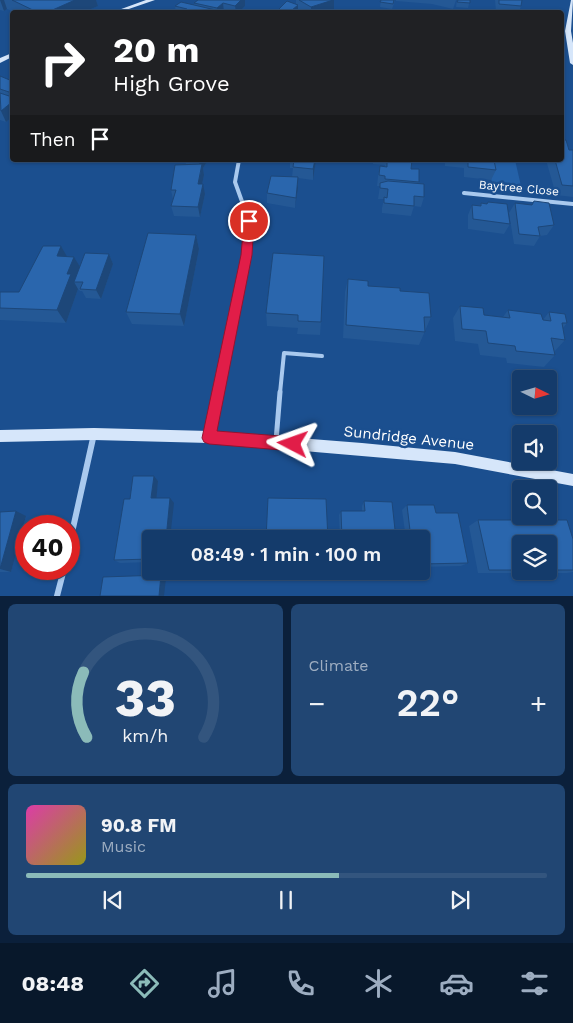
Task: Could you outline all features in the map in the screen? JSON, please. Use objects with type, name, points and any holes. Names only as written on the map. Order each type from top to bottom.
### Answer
[{"type":"street","points":[[122,10],[152,0]]},
{"type":"street","points":[[573,1],[565,31],[573,62]]},
{"type":"street","points":[[209,438],[247,255],[249,221],[236,182],[239,162]]},
{"type":"street","name":"Baytree Close","points":[[464,193],[573,204]]},
{"type":"street","points":[[76,515],[94,434]]},
{"type":"street","name":"Sundridge Avenue","points":[[0,436],[94,434],[209,438],[362,448],[455,458],[573,480]]},
{"type":"street","points":[[58,596],[62,580]]},
{"type":"lane","points":[[276,443],[284,353],[322,356]]},
{"type":"shaded area","points":[[515,162],[521,186],[492,183],[488,163]]},
{"type":"building","points":[[12,0],[75,0],[52,10],[33,10]]},
{"type":"building","points":[[198,0],[241,0],[235,6],[223,3],[217,8],[194,3]]},
{"type":"building","points":[[299,0],[333,0],[311,7]]},
{"type":"building","points":[[381,0],[394,0],[393,4],[380,2]]},
{"type":"building","points":[[458,0],[470,0],[470,3],[457,2]]},
{"type":"building","points":[[499,0],[522,0],[521,6],[499,4]]},
{"type":"building","points":[[287,1],[298,5],[292,10],[278,10]]},
{"type":"building","points":[[181,2],[216,10],[186,10],[187,9],[175,6]]},
{"type":"building","points":[[0,76],[10,80],[10,92],[0,89]]},
{"type":"building","points":[[0,93],[10,96],[10,104],[1,111]]},
{"type":"building","points":[[564,140],[566,140],[569,150],[573,150],[573,186],[562,185],[556,162],[564,162]]},
{"type":"building","points":[[294,162],[315,162],[313,169],[293,167]]},
{"type":"building","points":[[387,162],[412,162],[411,169],[419,169],[419,182],[385,179],[385,176],[379,175],[380,166],[387,167]]},
{"type":"building","points":[[468,162],[494,162],[496,170],[468,167]]},
{"type":"building","points":[[202,164],[198,184],[203,184],[198,207],[171,206],[176,190],[171,190],[175,165]]},
{"type":"building","points":[[271,176],[298,177],[296,198],[267,193]]},
{"type":"building","points":[[388,181],[424,184],[424,197],[414,196],[414,206],[384,203],[384,197],[387,198],[388,189],[380,188],[380,183]]},
{"type":"building","points":[[534,201],[549,203],[554,225],[538,227],[540,236],[519,234],[515,203],[532,205]]},
{"type":"building","points":[[488,202],[507,204],[510,224],[473,219],[472,205],[481,206],[481,203],[487,204]]},
{"type":"building","points":[[148,233],[196,235],[180,314],[126,312]]},
{"type":"building","points":[[43,246],[61,246],[57,256],[74,257],[67,274],[71,274],[57,310],[0,308],[0,292],[19,292]]},
{"type":"building","points":[[85,253],[109,254],[96,290],[80,289],[83,282],[74,282]]},
{"type":"building","points":[[273,253],[324,256],[321,322],[298,321],[298,315],[266,313]]},
{"type":"building","points":[[348,279],[368,281],[368,286],[400,288],[400,291],[429,293],[431,317],[424,317],[425,332],[346,325]]},
{"type":"building","points":[[460,306],[483,308],[484,315],[510,318],[508,310],[541,314],[543,320],[551,321],[549,312],[565,314],[567,323],[562,323],[565,340],[551,338],[555,355],[516,351],[515,346],[488,343],[486,331],[462,329]]},
{"type":"building","points":[[133,476],[154,476],[151,498],[170,498],[167,530],[142,530],[142,559],[114,560],[124,499],[130,499]]},
{"type":"building","points":[[268,498],[326,499],[328,530],[266,530]]},
{"type":"building","points":[[364,501],[392,502],[395,530],[342,530],[341,511],[365,511]]},
{"type":"building","points":[[407,505],[434,505],[436,513],[458,513],[468,563],[430,564],[430,530],[410,530]]},
{"type":"building","points":[[16,511],[0,569],[0,512]]},
{"type":"building","points":[[478,520],[512,520],[512,525],[557,525],[557,520],[567,520],[573,539],[573,570],[557,570],[557,535],[512,535],[512,570],[489,570]]},
{"type":"building","points":[[142,576],[142,580],[161,580],[159,596],[100,596],[103,577]]},
{"type":"route","points":[[249,221],[247,255],[209,438],[293,444]]}]
